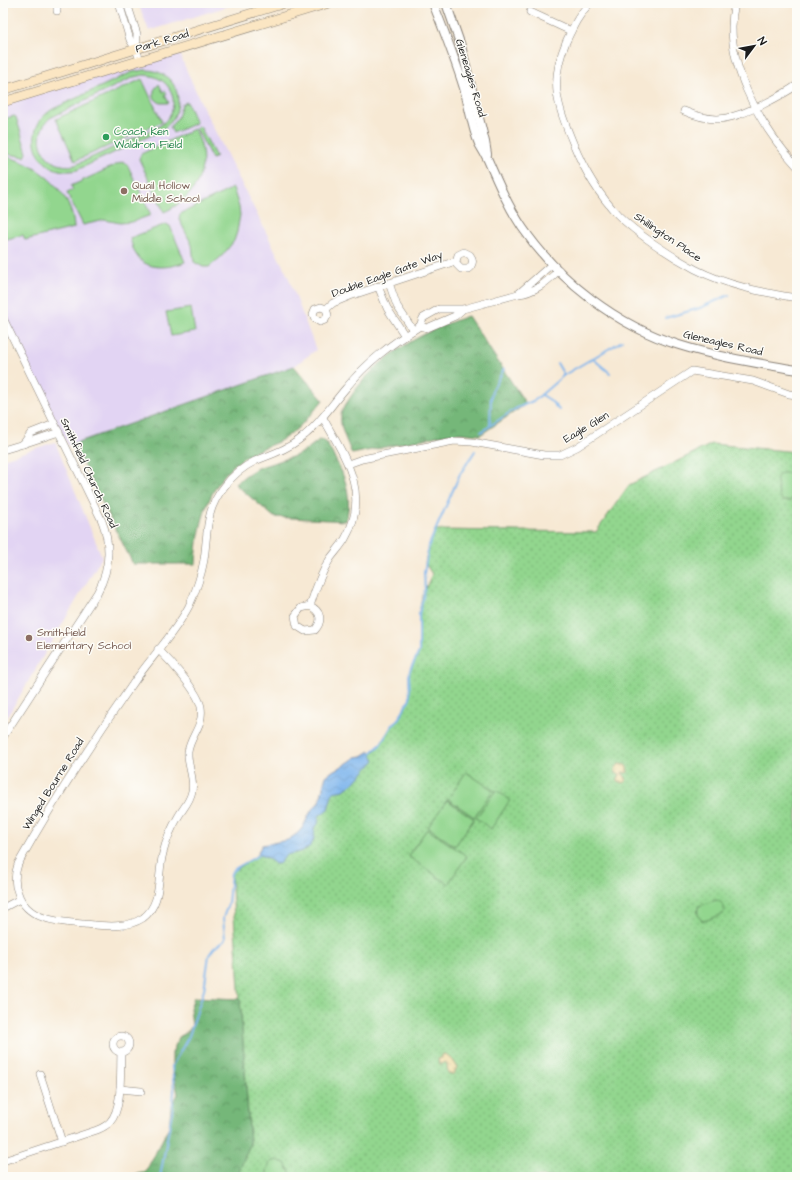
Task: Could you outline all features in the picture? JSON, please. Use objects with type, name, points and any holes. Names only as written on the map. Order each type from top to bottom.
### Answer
[{"type":"main road","name":"Park Road","points":[[3,90],[285,3]]},
{"type":"main road","name":"Park Road","points":[[3,102],[329,3]]},
{"type":"street","points":[[57,3],[57,11]]},
{"type":"street","points":[[119,3],[130,40],[136,49],[140,60]]},
{"type":"street","points":[[127,3],[137,34],[136,49]]},
{"type":"street","name":"Gleneagles Road","points":[[433,3],[453,53],[478,143],[487,159],[503,196],[533,242],[552,264],[584,294],[602,307],[633,325],[670,342],[712,354],[797,370]]},
{"type":"street","name":"Gleneagles Road","points":[[446,3],[466,66],[485,142],[487,159]]},
{"type":"street","name":"Shillington Place","points":[[590,3],[571,31],[562,52],[556,75],[557,96],[559,108],[580,160],[589,177],[606,202],[624,220],[639,232],[695,269],[714,278],[745,289],[797,298]]},
{"type":"street","points":[[734,3],[732,30],[734,54],[755,108],[762,121],[777,144],[797,166]]},
{"type":"street","points":[[530,12],[571,31]]},
{"type":"street","points":[[684,111],[704,118],[720,119],[733,117],[755,108],[786,92],[797,84]]},
{"type":"street","name":"Double Eagle Gate Way","points":[[326,309],[334,303],[378,286],[456,261]]},
{"type":"street","name":"Winged Bourne Road","points":[[518,294],[552,264]]},
{"type":"street","name":"Winged Bourne Road","points":[[158,649],[193,690],[199,700],[201,712],[198,729],[191,741],[188,752],[193,782],[192,790],[189,802],[179,816],[167,840],[160,866],[158,890],[154,905],[144,917],[131,924],[123,926],[70,923],[40,917],[29,910],[20,899],[15,884],[18,864],[76,767],[135,680],[158,649],[180,620],[196,589],[204,560],[207,524],[219,493],[231,479],[247,466],[293,444],[309,432],[323,418],[346,388],[378,354],[420,326],[423,318],[439,309],[463,309],[518,294],[526,294],[549,280],[559,270]]},
{"type":"street","points":[[389,283],[397,306],[413,330]]},
{"type":"street","points":[[378,286],[387,308],[405,336]]},
{"type":"street","name":"Winged Bourne Road","points":[[420,326],[426,328],[455,316],[463,309]]},
{"type":"street","name":"Smithfield Church Road","points":[[3,318],[104,528],[108,550],[105,575],[97,593],[3,738]]},
{"type":"street","name":"Eagle Glen","points":[[348,464],[362,459],[454,441],[472,442],[544,456],[560,455],[577,447],[692,371],[753,381],[789,394],[797,395]]},
{"type":"street","points":[[310,606],[319,579],[331,558],[344,541],[354,519],[356,497],[355,486],[348,464],[323,418]]},
{"type":"street","points":[[23,444],[32,433],[54,424]]},
{"type":"street","points":[[3,450],[59,432]]},
{"type":"street","points":[[3,908],[20,899]]},
{"type":"street","points":[[3,1161],[97,1130],[111,1121],[117,1109],[120,1089],[121,1052]]},
{"type":"street","points":[[40,1074],[62,1142]]},
{"type":"street","points":[[120,1089],[141,1091]]},
{"type":"shaded area","points":[[138,3],[238,3],[149,31]]},
{"type":"shaded area","name":"Quail Hollow Middle School","points":[[178,51],[203,107],[288,276],[316,350],[294,366],[68,446],[3,315],[3,105]]},
{"type":"shaded area","name":"Smithfield Elementary School","points":[[55,442],[102,557],[3,724],[3,459]]},
{"type":"green space","points":[[144,70],[157,72],[166,77],[173,84],[177,93],[178,104],[175,114],[169,123],[160,131],[77,170],[63,171],[51,167],[43,160],[37,150],[35,139],[36,128],[42,118],[53,109],[132,72]],"holes":[[[144,75],[155,77],[163,81],[169,88],[172,95],[173,104],[171,112],[166,120],[158,127],[75,165],[65,166],[56,163],[43,151],[41,135],[44,126],[50,118],[134,77]]]},
{"type":"green space","points":[[142,79],[162,122],[75,161],[56,119]]},
{"type":"green space","points":[[159,84],[163,92],[165,91],[167,94],[165,95],[169,103],[160,103],[154,98],[154,90]]},
{"type":"green space","points":[[187,102],[196,123],[173,133],[170,127],[178,117],[182,104]]},
{"type":"green space","points":[[14,116],[16,117],[27,153],[25,157],[3,153],[3,119]]},
{"type":"green space","points":[[200,126],[216,157],[212,159],[196,128]]},
{"type":"green space","points":[[194,129],[200,141],[203,154],[199,177],[194,188],[186,198],[176,206],[164,212],[139,159],[141,154]]},
{"type":"green space","points":[[3,156],[15,159],[28,165],[50,180],[67,202],[72,215],[74,228],[25,240],[23,235],[3,240]]},
{"type":"green space","points":[[122,162],[127,164],[151,215],[132,222],[120,223],[105,220],[83,225],[67,193],[73,190],[71,186]]},
{"type":"green space","points":[[233,188],[240,215],[234,241],[222,256],[209,267],[203,267],[194,262],[192,245],[179,219],[180,214]]},
{"type":"green space","points":[[166,224],[170,226],[185,262],[173,266],[160,267],[141,261],[134,250],[130,238]]},
{"type":"green space","points":[[191,308],[195,332],[171,336],[166,312]]},
{"type":"green space","points":[[468,316],[526,404],[480,435],[461,433],[447,434],[352,454],[343,430],[341,414],[346,404],[361,383],[373,370],[402,347],[434,329]]},
{"type":"green space","points":[[294,366],[323,400],[297,429],[278,442],[256,451],[242,459],[230,469],[221,480],[213,492],[202,520],[196,564],[133,564],[73,444]]},
{"type":"green space","points":[[319,440],[326,442],[345,480],[348,499],[346,521],[274,517],[235,484],[257,468],[295,456]]},
{"type":"green space","points":[[712,444],[797,452],[797,1177],[234,1177],[250,1144],[231,873],[257,856],[264,848],[297,842],[326,798],[329,778],[376,750],[399,718],[410,698],[409,674],[419,652],[419,614],[422,597],[432,574],[425,563],[429,545],[435,530],[596,532],[629,485]]},
{"type":"green space","points":[[782,473],[790,474],[795,480],[796,484],[796,496],[789,501],[783,501],[779,494],[777,479]]},
{"type":"green space","points":[[466,772],[493,790],[474,817],[448,799]]},
{"type":"green space","points":[[496,790],[510,800],[491,829],[476,818]]},
{"type":"green space","points":[[447,800],[474,819],[455,846],[428,827]]},
{"type":"green space","points":[[427,829],[467,856],[448,884],[408,856]]},
{"type":"green space","points":[[716,900],[723,904],[724,912],[711,919],[703,921],[698,914],[699,906]]},
{"type":"green space","points":[[194,997],[240,999],[250,1144],[237,1177],[129,1177],[146,1171],[169,1127],[171,1108],[178,1094],[172,1067],[172,1053],[179,1037],[188,1031],[192,1026],[190,1008]]},
{"type":"green space","points":[[276,1160],[285,1163],[291,1174],[290,1177],[270,1177],[267,1175],[270,1162]]},
{"type":"sand","points":[[619,764],[626,765],[628,771],[627,773],[622,772],[626,778],[626,782],[623,783],[617,781],[620,774],[615,773],[615,769]]},
{"type":"sand","points":[[443,1054],[450,1057],[456,1065],[457,1067],[454,1074],[448,1073],[447,1064],[445,1062],[439,1064],[438,1059],[441,1058]]},
{"type":"water","points":[[370,751],[375,760],[355,782],[344,790],[333,792],[328,809],[319,816],[318,824],[314,828],[313,842],[307,849],[286,855],[278,864],[275,864],[268,858],[259,855],[258,852],[262,845],[288,840],[298,833],[303,827],[311,811],[320,801],[326,776],[356,757],[362,756]]},
{"type":"waterway","points":[[665,318],[700,308],[729,295]]},
{"type":"waterway","points":[[481,432],[515,409],[535,400],[564,375],[622,341]]},
{"type":"waterway","points":[[592,358],[610,373]]},
{"type":"waterway","points":[[557,363],[564,375]]},
{"type":"waterway","points":[[490,426],[492,391],[504,369]]},
{"type":"waterway","points":[[542,395],[550,400],[559,410]]},
{"type":"waterway","points":[[371,753],[380,745],[399,718],[410,698],[409,674],[419,652],[419,614],[425,589],[424,573],[429,545],[460,474],[475,451]]},
{"type":"waterway","points":[[160,1177],[172,1112],[174,1091],[172,1066],[189,1036],[204,990],[209,955],[214,948],[225,939],[223,918],[228,904],[231,873],[236,868],[259,855]]},
{"type":"place","name":"Coach Ken Waldron Field","points":[[106,137]]},
{"type":"place","name":"Quail Hollow Middle School","points":[[124,191]]},
{"type":"place","name":"Smithfield Elementary School","points":[[29,638]]}]
